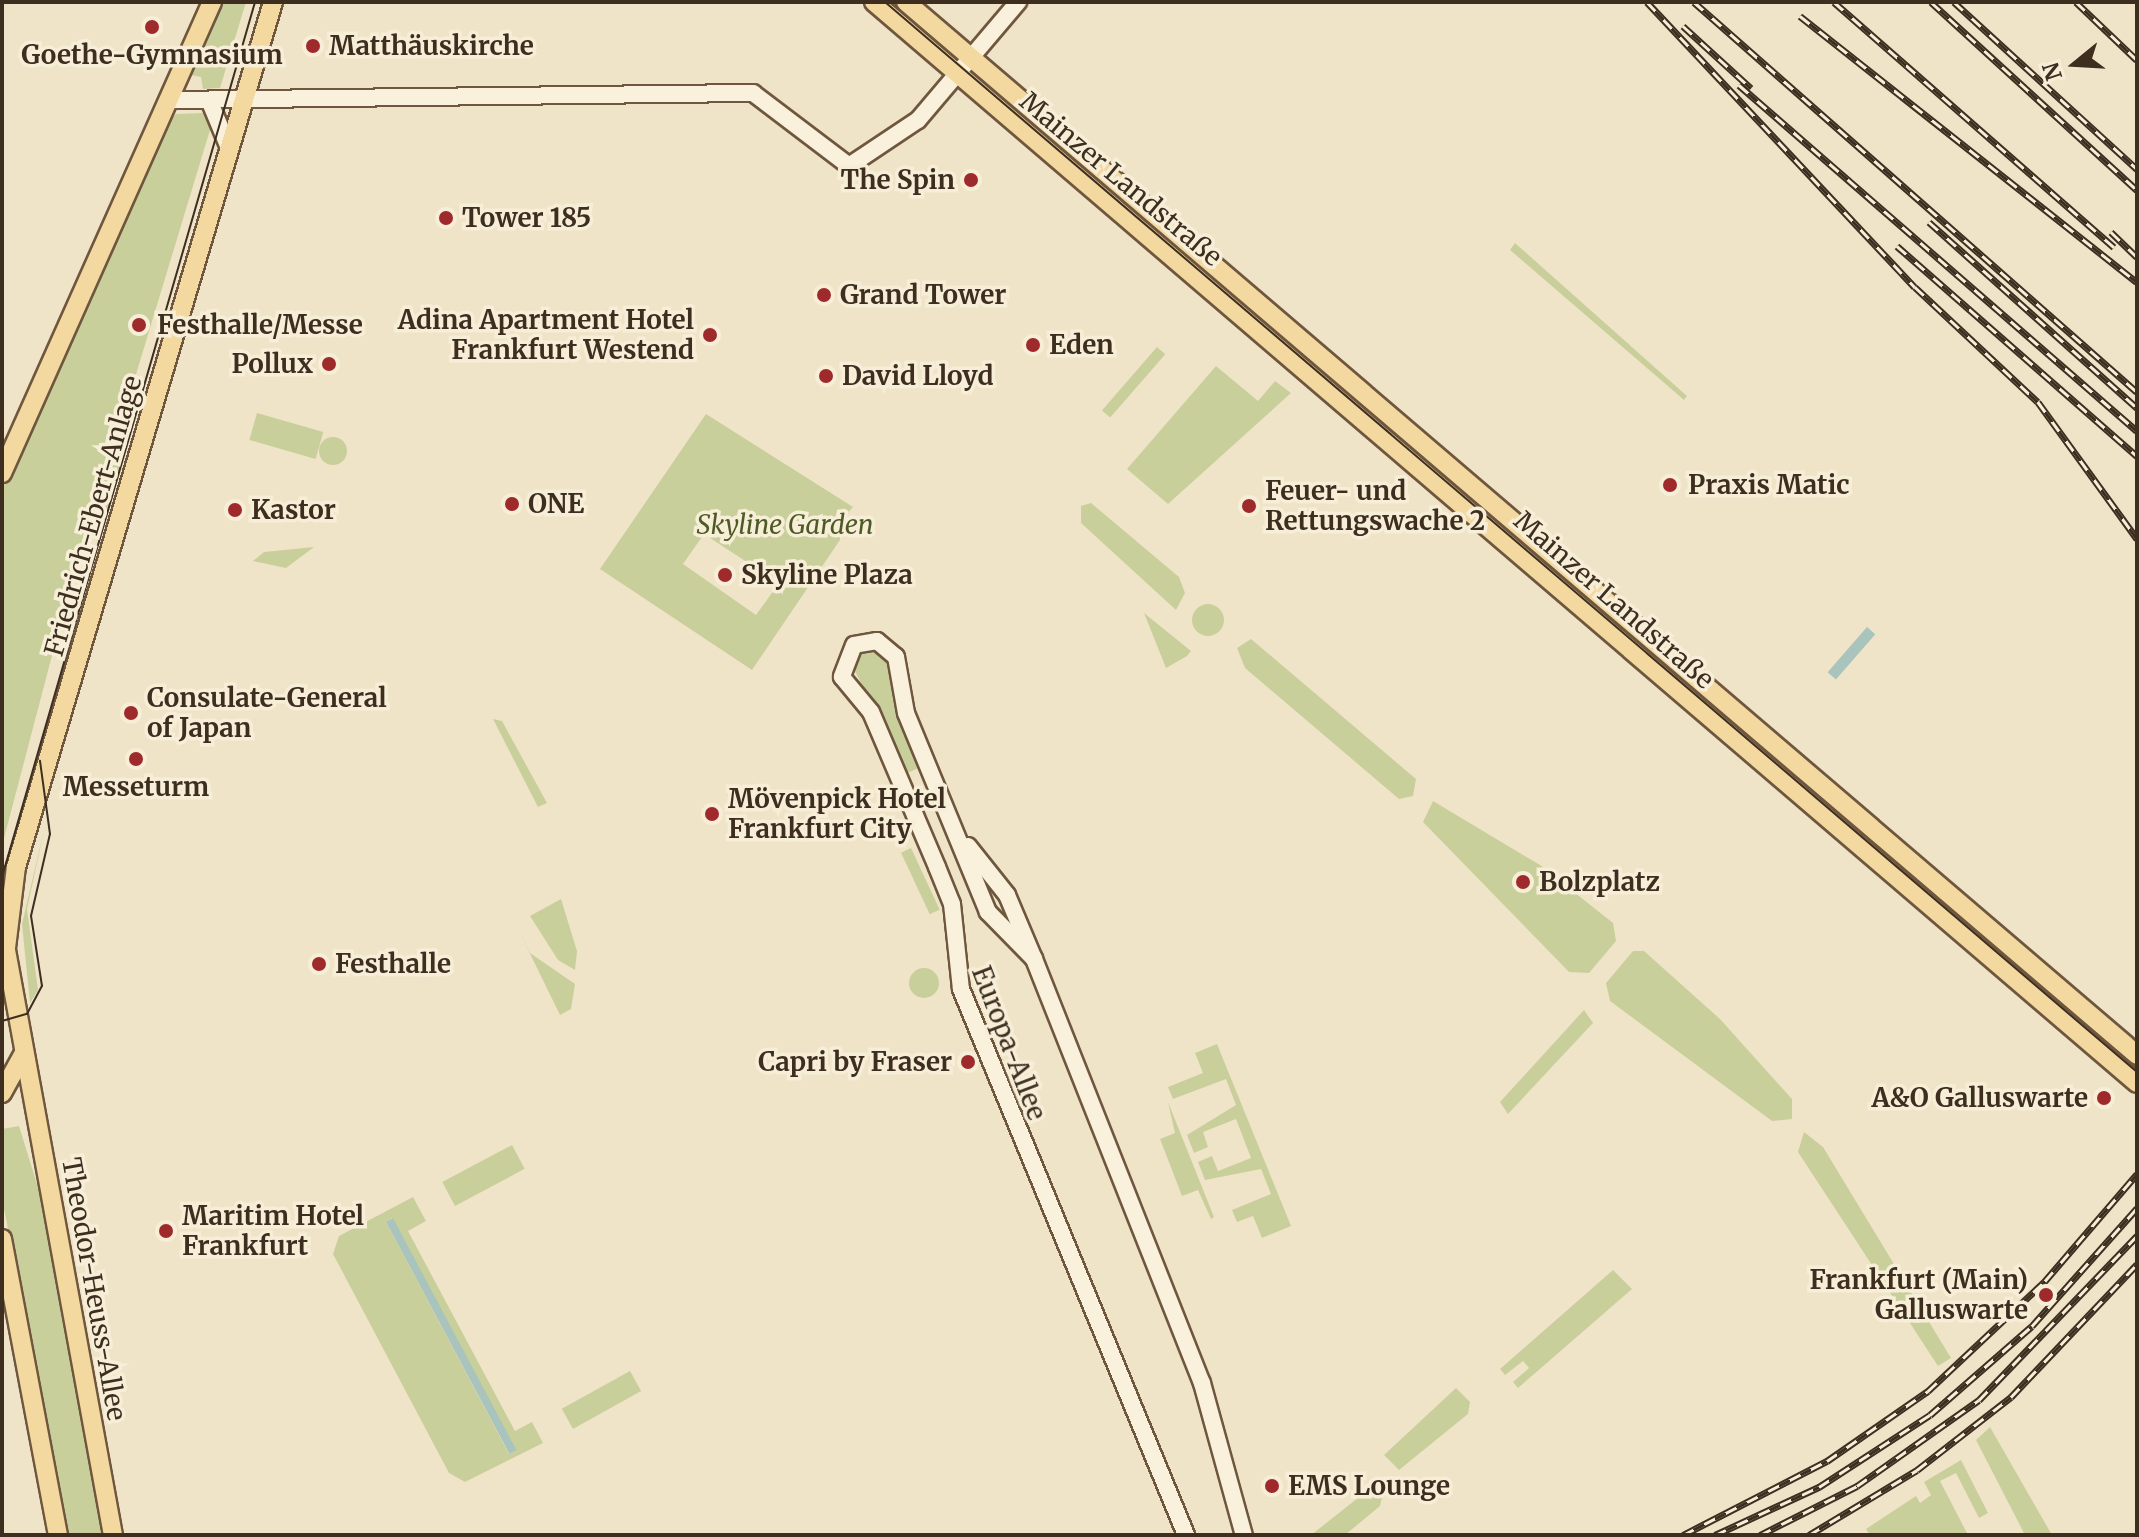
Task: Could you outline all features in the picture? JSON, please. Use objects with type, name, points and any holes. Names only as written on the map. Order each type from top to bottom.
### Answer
[{"type":"main road","points":[[2,473],[212,2]]},
{"type":"main road","name":"Friedrich-Ebert-Anlage","points":[[24,1053],[4,941],[16,867],[273,2]]},
{"type":"main road","name":"Mainzer Landstraße","points":[[874,2],[2137,1083]]},
{"type":"main road","name":"Mainzer Landstraße","points":[[906,2],[2137,1055]]},
{"type":"main road","points":[[2,1093],[24,1053]]},
{"type":"main road","name":"Theodor-Heuss-Allee","points":[[24,1053],[113,1535]]},
{"type":"main road","points":[[2,1239],[58,1535]]},
{"type":"street","points":[[168,100],[698,92],[763,97],[849,166],[918,120],[1018,2]]},
{"type":"street","points":[[209,100],[229,148]]},
{"type":"street","name":"Europa-Allee","points":[[1034,959],[988,912],[953,820],[906,713],[896,657],[877,641],[854,645],[842,677],[871,712],[952,904],[961,989],[1186,1535]]},
{"type":"street","name":"Europa-Allee","points":[[953,820],[1003,887],[1034,959],[1207,1397],[1244,1535]]},
{"type":"green space","points":[[220,2],[246,2],[220,88],[203,89],[201,77],[190,75]]},
{"type":"green space","points":[[203,113],[213,120],[134,381],[145,386],[109,508],[90,511],[2,846],[2,489],[162,130],[176,114]]},
{"type":"green space","points":[[1515,243],[1687,396],[1684,400],[1510,250]]},
{"type":"green space","points":[[1157,347],[1165,354],[1110,418],[1102,410]]},
{"type":"green space","points":[[1216,366],[1258,401],[1275,381],[1291,393],[1168,504],[1127,469]]},
{"type":"green space","points":[[257,413],[323,432],[316,459],[249,440]]},
{"type":"green space","name":"Skyline Garden","points":[[706,414],[853,507],[839,523],[840,540],[752,670],[600,569]],"holes":[[[704,534],[779,583],[756,615],[683,564]]]},
{"type":"green space","points":[[333,437],[343,441],[347,451],[343,461],[333,465],[323,461],[319,451],[323,441]]},
{"type":"green space","points":[[1091,503],[1179,577],[1185,593],[1176,610],[1081,523],[1081,506]]},
{"type":"green space","points":[[314,547],[286,568],[253,561],[264,552]]},
{"type":"green space","points":[[1208,604],[1220,608],[1224,620],[1220,632],[1208,636],[1196,632],[1192,620],[1196,608]]},
{"type":"green space","points":[[1144,613],[1191,651],[1187,656],[1166,668]]},
{"type":"green space","points":[[1251,639],[1416,779],[1413,796],[1399,799],[1245,668],[1237,648]]},
{"type":"green space","points":[[873,648],[888,653],[905,735],[923,766],[905,774],[855,671],[859,656]]},
{"type":"green space","points":[[493,719],[502,721],[547,803],[538,807]]},
{"type":"green space","points":[[1433,801],[1540,865],[1613,923],[1616,941],[1589,973],[1569,972],[1423,822]]},
{"type":"green space","points":[[45,826],[27,909],[38,990],[30,1003],[22,924]]},
{"type":"green space","points":[[911,848],[940,910],[930,914],[901,853]]},
{"type":"green space","points":[[561,899],[577,951],[575,970],[558,960],[530,916]]},
{"type":"green space","points":[[515,923],[530,953],[575,984],[571,1009],[560,1015]]},
{"type":"green space","points":[[1633,951],[1644,951],[1720,1019],[1792,1099],[1792,1119],[1772,1121],[1610,1001],[1606,983]]},
{"type":"green space","points":[[924,968],[935,972],[939,983],[935,994],[924,998],[913,994],[909,983],[913,972]]},
{"type":"green space","points":[[1584,1010],[1593,1023],[1508,1114],[1500,1102]]},
{"type":"green space","points":[[1217,1044],[1291,1226],[1262,1238],[1253,1216],[1237,1222],[1232,1210],[1271,1194],[1261,1169],[1205,1180],[1198,1162],[1212,1156],[1218,1171],[1251,1158],[1236,1119],[1203,1132],[1208,1147],[1194,1153],[1187,1135],[1236,1105],[1226,1079],[1173,1099],[1168,1087],[1203,1073],[1195,1053]]},
{"type":"green space","points":[[1168,1102],[1214,1217],[1211,1219],[1198,1190],[1182,1196],[1160,1139],[1175,1133]]},
{"type":"green space","points":[[19,1126],[45,1210],[103,1535],[67,1535],[2,1198],[2,1129]]},
{"type":"green space","points":[[1804,1132],[1823,1147],[1951,1358],[1938,1366],[1798,1152]]},
{"type":"green space","points":[[512,1145],[525,1169],[455,1206],[442,1182]]},
{"type":"green space","points":[[413,1197],[426,1221],[408,1231],[515,1431],[532,1422],[543,1443],[465,1482],[449,1473],[333,1254],[339,1236]],"holes":[[[392,1218],[515,1451],[509,1454],[386,1222]]]},
{"type":"green space","points":[[1613,1270],[1632,1289],[1518,1388],[1513,1382],[1529,1368],[1523,1361],[1505,1375],[1500,1369]]},
{"type":"green space","points":[[630,1371],[641,1391],[573,1429],[562,1409]]},
{"type":"green space","points":[[1456,1388],[1470,1402],[1468,1414],[1399,1470],[1384,1455]]},
{"type":"green space","points":[[1990,1427],[2052,1535],[2025,1535],[1976,1440]]},
{"type":"green space","points":[[1961,1460],[1988,1513],[1979,1518],[1956,1473],[1940,1481],[1968,1535],[1870,1535],[1866,1529],[1916,1496],[1920,1503],[1931,1495],[1924,1482]]},
{"type":"green space","points":[[1373,1486],[1383,1493],[1380,1506],[1345,1535],[1311,1535]]},
{"type":"water","points":[[1867,627],[1875,634],[1836,679],[1828,672]]},
{"type":"water","points":[[393,1218],[516,1450],[509,1454],[386,1222]]},
{"type":"tram line","points":[[2,877],[255,2]]},
{"type":"tram line","points":[[885,2],[2137,1072]]},
{"type":"tram line","points":[[2,1021],[27,1014],[42,986],[31,916],[50,834],[40,761]]},
{"type":"railway","points":[[1647,2],[1915,287],[2038,402],[2137,539]]},
{"type":"railway","points":[[1694,2],[2137,392]]},
{"type":"railway","points":[[1834,2],[2114,247]]},
{"type":"railway","points":[[1931,2],[2137,190]]},
{"type":"railway","points":[[1954,2],[2137,169]]},
{"type":"railway","points":[[2076,2],[2137,60]]},
{"type":"railway","points":[[1800,16],[2137,282]]},
{"type":"railway","points":[[1683,26],[1751,88]]},
{"type":"railway","points":[[1739,85],[2137,431]]},
{"type":"railway","points":[[1929,222],[2137,408]]},
{"type":"railway","points":[[2111,232],[2137,257]]},
{"type":"railway","points":[[1897,246],[2137,456]]},
{"type":"railway","points":[[1683,1535],[1827,1461],[1928,1391],[2045,1281],[2137,1174]]},
{"type":"railway","points":[[1715,1535],[1819,1487],[1930,1415],[2032,1326],[2137,1208]]},
{"type":"railway","points":[[1760,1535],[1857,1486],[1979,1400],[2137,1236]]},
{"type":"railway","points":[[1809,1535],[1917,1470],[2011,1397],[2137,1264]]},
{"type":"place","name":"Goethe-Gymnasium","points":[[152,27]]},
{"type":"place","name":"Matthäuskirche","points":[[313,46]]},
{"type":"place","name":"The Spin","points":[[971,180]]},
{"type":"place","name":"Tower 185","points":[[446,218]]},
{"type":"place","name":"Grand Tower","points":[[824,295]]},
{"type":"place","name":"Festhalle/Messe","points":[[139,325]]},
{"type":"place","name":"Adina Apartment Hotel Frankfurt Westend","points":[[710,335]]},
{"type":"place","name":"Eden","points":[[1033,345]]},
{"type":"place","name":"Pollux","points":[[329,364]]},
{"type":"place","name":"David Lloyd","points":[[826,376]]},
{"type":"place","name":"Praxis Matic","points":[[1670,485]]},
{"type":"place","name":"ONE","points":[[512,504]]},
{"type":"place","name":"Feuer- und Rettungswache 2","points":[[1249,506]]},
{"type":"place","name":"Kastor","points":[[235,510]]},
{"type":"place","name":"Skyline Plaza","points":[[725,575]]},
{"type":"place","name":"Consulate-General of Japan","points":[[131,713]]},
{"type":"place","name":"Messeturm","points":[[136,759]]},
{"type":"place","name":"Mövenpick Hotel Frankfurt City","points":[[712,814]]},
{"type":"place","name":"Bolzplatz","points":[[1523,882]]},
{"type":"place","name":"Festhalle","points":[[319,964]]},
{"type":"place","name":"Capri by Fraser","points":[[968,1062]]},
{"type":"place","name":"A&O Galluswarte","points":[[2104,1098]]},
{"type":"place","name":"Maritim Hotel Frankfurt","points":[[166,1231]]},
{"type":"place","name":"Frankfurt (Main) Galluswarte","points":[[2046,1295]]},
{"type":"place","name":"EMS Lounge","points":[[1272,1486]]}]
